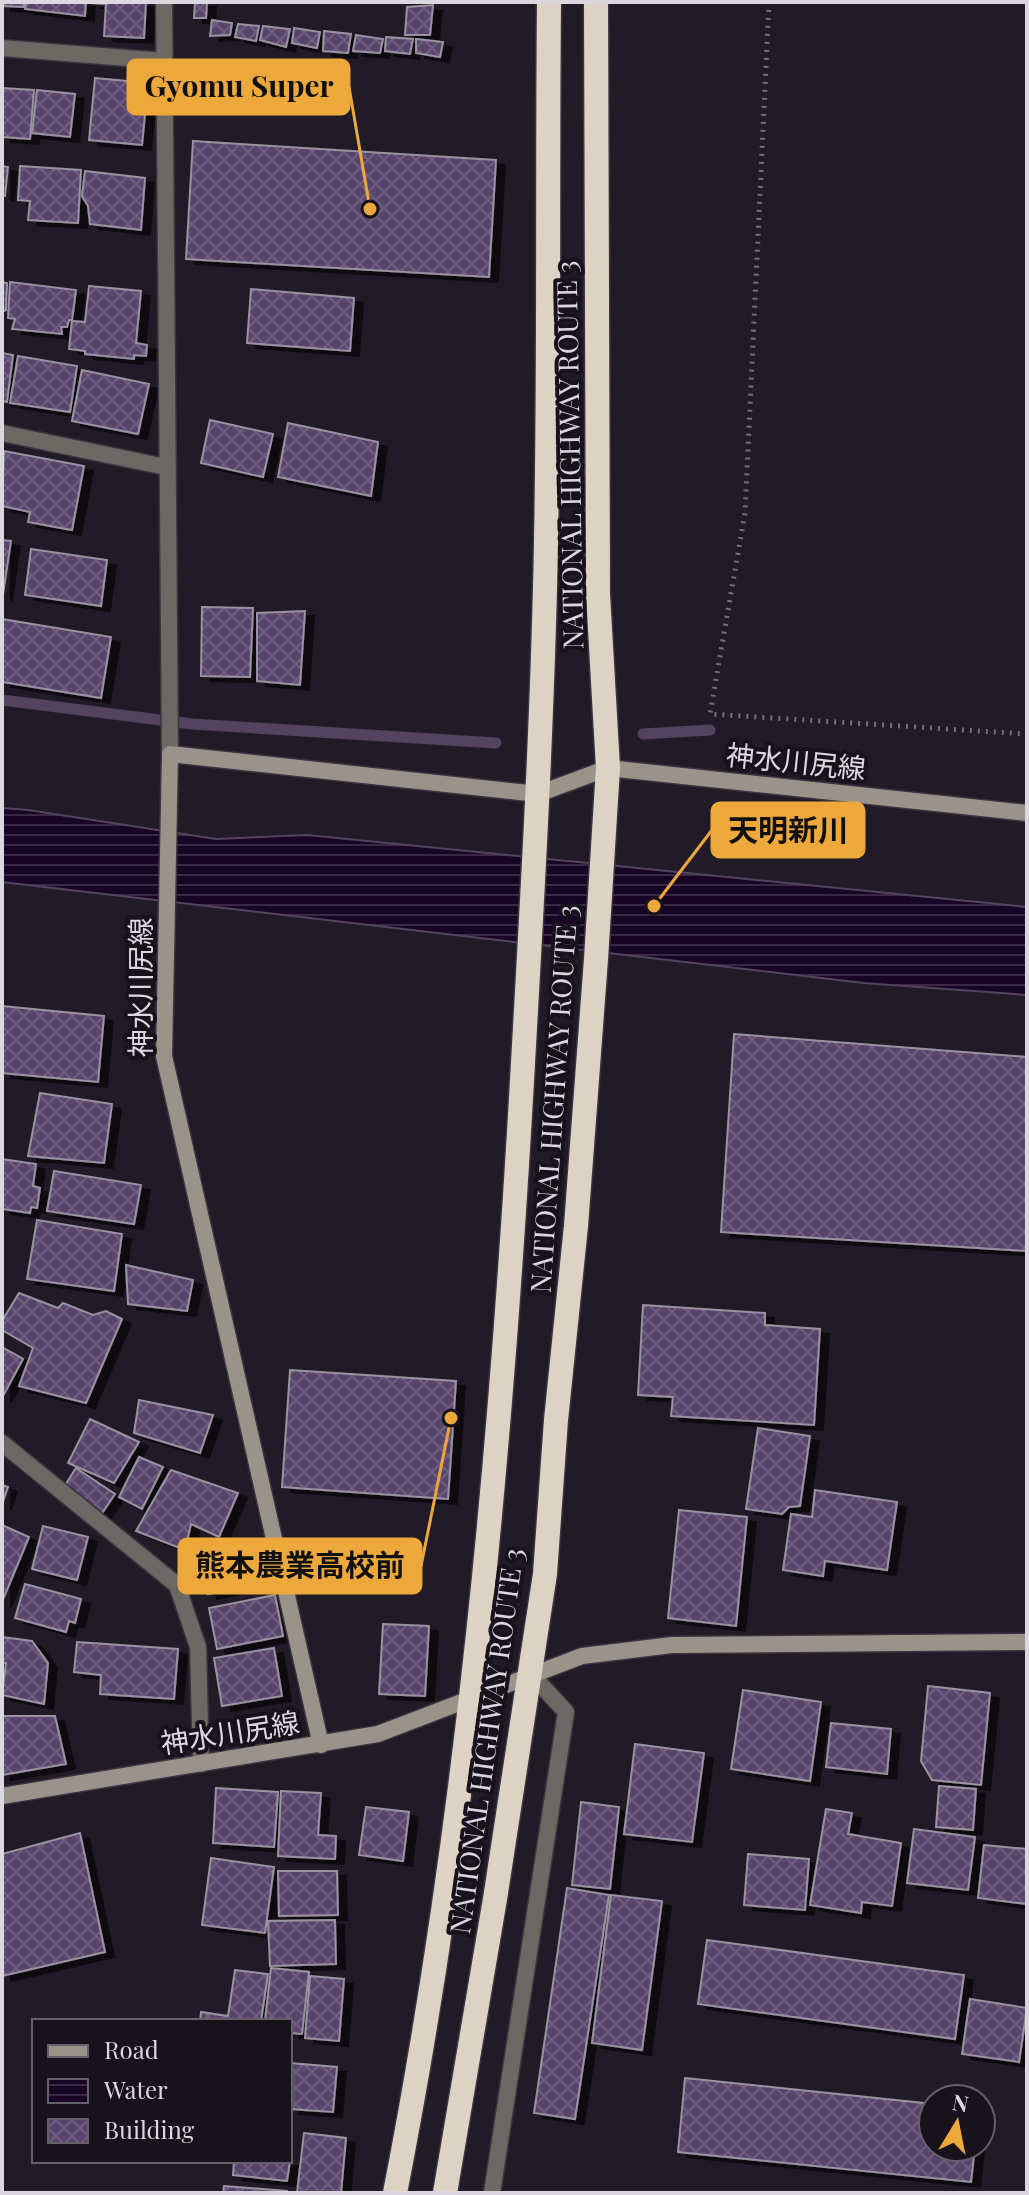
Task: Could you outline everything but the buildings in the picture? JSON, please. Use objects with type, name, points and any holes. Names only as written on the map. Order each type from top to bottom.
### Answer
[{"type":"highway","name":"NATIONAL HIGHWAY ROUTE 3","points":[[395,2193],[447,1889],[485,1573],[513,1239],[536,845],[545,586],[549,2]]},
{"type":"highway","name":"NATIONAL HIGHWAY ROUTE 3","points":[[445,2193],[545,1574],[596,959],[608,768],[598,594],[596,2]]},
{"type":"main road","name":"神水川尻線","points":[[2,1796],[321,1745],[164,1056],[170,754],[538,794],[608,768],[1027,813]]},
{"type":"main road","points":[[321,1745],[378,1734],[582,1656],[672,1645],[1027,1642]]},
{"type":"street","points":[[164,2],[170,754]]},
{"type":"street","points":[[2,48],[164,61]]},
{"type":"street","points":[[2,433],[166,467]]},
{"type":"street","points":[[2,1443],[177,1585],[198,1647],[201,1764]]},
{"type":"street","points":[[492,2193],[566,1712],[531,1674]]},
{"type":"path","points":[[769,2],[745,513],[710,714],[1027,734]]},
{"type":"water","points":[[2,808],[216,839],[307,835],[1027,907],[1027,995],[864,983],[2,882]]},
{"type":"waterway","points":[[2,700],[192,724],[496,743]]},
{"type":"waterway","points":[[643,734],[710,730]]},
{"type":"place","name":"Gyomu Super","points":[[370,209]]},
{"type":"place","name":"天明新川","points":[[654,906]]},
{"type":"place","name":"熊本農業高校前","points":[[451,1418]]}]
